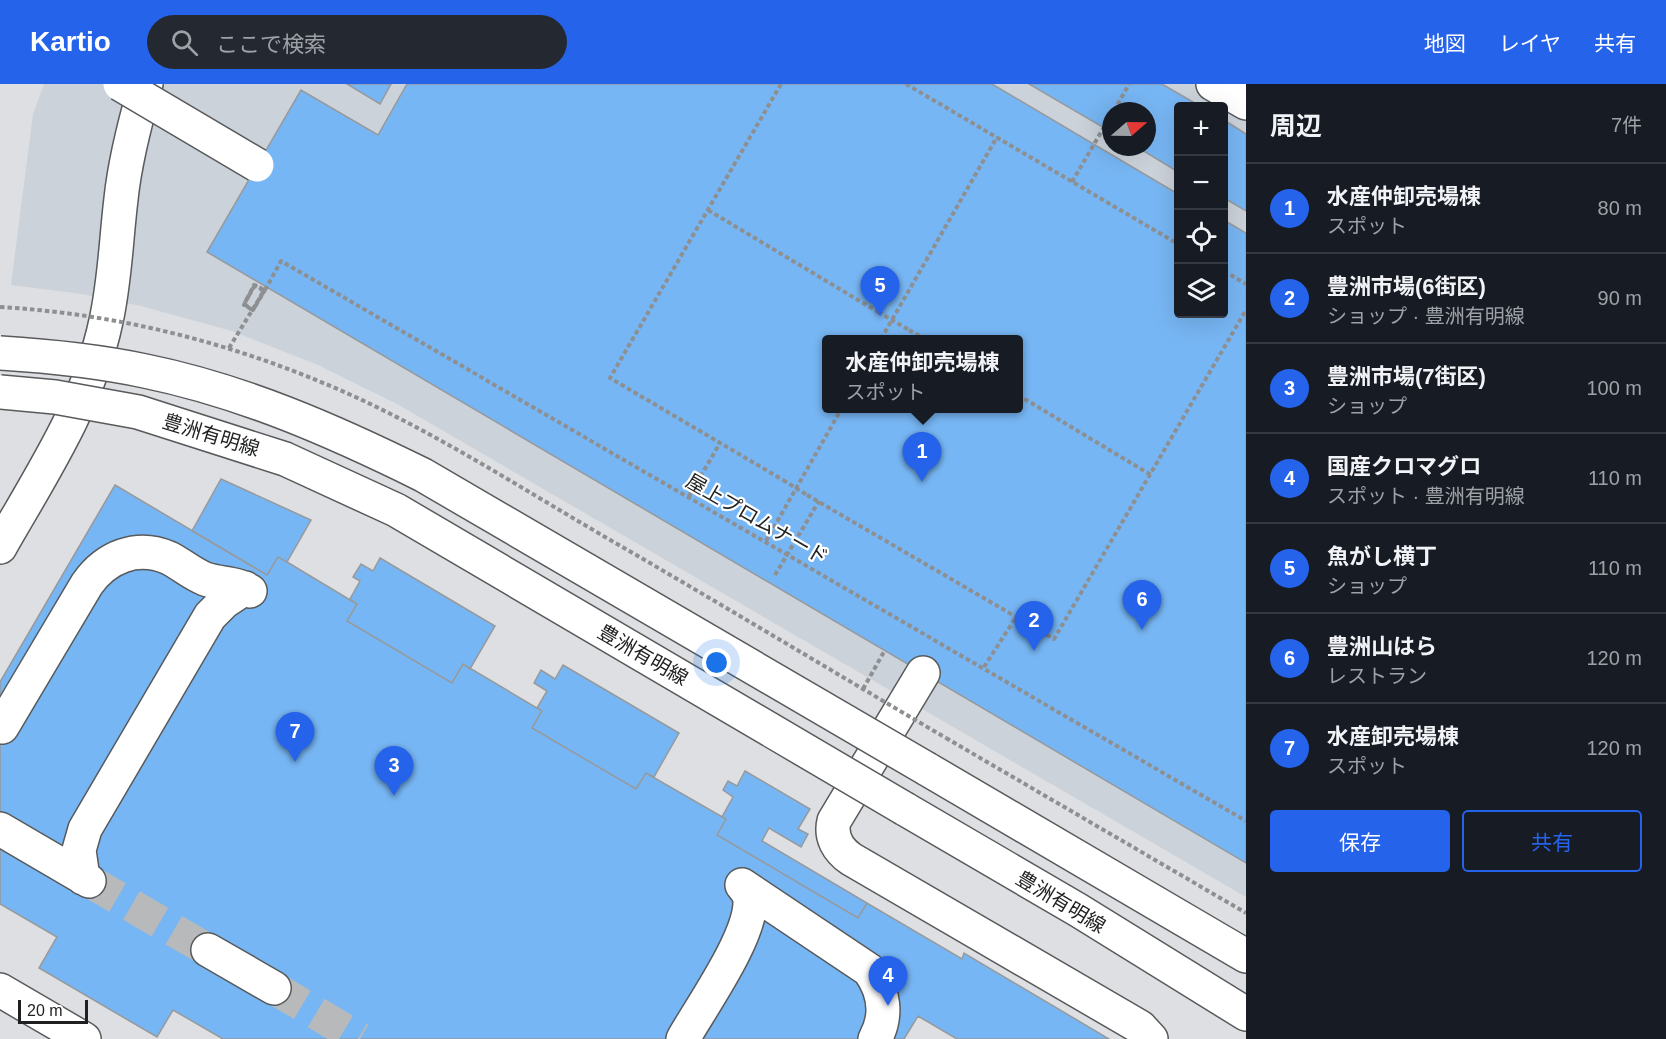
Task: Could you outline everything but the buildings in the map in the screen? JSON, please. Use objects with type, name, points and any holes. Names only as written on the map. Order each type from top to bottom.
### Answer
[{"type":"main road","points":[[120,84],[257,165]]},
{"type":"main road","points":[[0,547],[56,450],[85,388],[100,345],[112,287],[126,166],[146,84]]},
{"type":"main road","points":[[1213,84],[1246,103]]},
{"type":"main road","points":[[0,353],[55,357],[145,370],[221,391],[299,417],[423,475],[1246,956]]},
{"type":"main road","name":"豊洲有明線","points":[[0,392],[55,398],[138,412],[285,459],[396,510],[1078,910],[1246,1014]]},
{"type":"main road","points":[[0,829],[86,879],[79,850],[85,829],[210,616],[224,602],[248,589],[204,578],[170,558],[148,552],[122,555],[104,564],[87,584],[2,727]]},
{"type":"main road","points":[[204,578],[212,596],[210,616]]},
{"type":"main road","points":[[923,673],[834,821],[833,832],[838,848],[851,859],[1140,1028],[1151,1039]]},
{"type":"main road","points":[[37,850],[64,846],[85,829]]},
{"type":"main road","points":[[683,1039],[741,938],[750,904],[748,894],[742,885],[799,926],[858,961],[874,977],[883,1007],[881,1024],[875,1039]]},
{"type":"main road","points":[[741,938],[799,926]]},
{"type":"main road","points":[[208,950],[274,988]]},
{"type":"main road","points":[[0,990],[84,1039]]},
{"type":"path","points":[[781,84],[610,378],[1054,639],[1246,310]]},
{"type":"path","points":[[906,84],[1174,241]]},
{"type":"path","points":[[1119,102],[1130,84]]},
{"type":"path","points":[[1072,182],[1102,130]]},
{"type":"path","points":[[883,335],[997,137]]},
{"type":"path","points":[[708,210],[918,335]]},
{"type":"path","name":"屋上プロムナード","points":[[229,348],[252,311],[258,301],[264,291],[254,285],[244,304],[253,310],[258,300],[264,290],[255,285],[249,295],[244,304],[253,310],[265,290],[281,261],[1246,821]]},
{"type":"path","points":[[1228,273],[1246,284]]},
{"type":"path","points":[[1023,398],[1151,475]]},
{"type":"path","points":[[766,541],[839,413]]},
{"type":"path","points":[[689,496],[720,443]]},
{"type":"path","points":[[775,575],[819,501]]},
{"type":"path","points":[[984,667],[1016,617]]},
{"type":"path","points":[[863,689],[885,650]]},
{"type":"path","points":[[946,738],[1246,913]]},
{"type":"shaded area","points":[[44,84],[1246,84],[1246,897],[397,404],[318,365],[232,331],[141,306],[82,294],[11,285],[33,114]]},
{"type":"tunnel","points":[[89,881],[208,950]]},
{"type":"tunnel","points":[[274,988],[360,1039]]},
{"type":"place","name":"魚がし横丁","points":[[880,316]]},
{"type":"place","name":"水産仲卸売場棟","points":[[922,482]]},
{"type":"place","name":"豊洲山はら","points":[[1142,630]]},
{"type":"place","name":"豊洲市場(6街区)","points":[[1034,651]]},
{"type":"place","name":"水産卸売場棟","points":[[295,762]]},
{"type":"place","name":"豊洲市場(7街区)","points":[[394,796]]},
{"type":"place","name":"国産クロマグロ","points":[[888,1006]]}]
